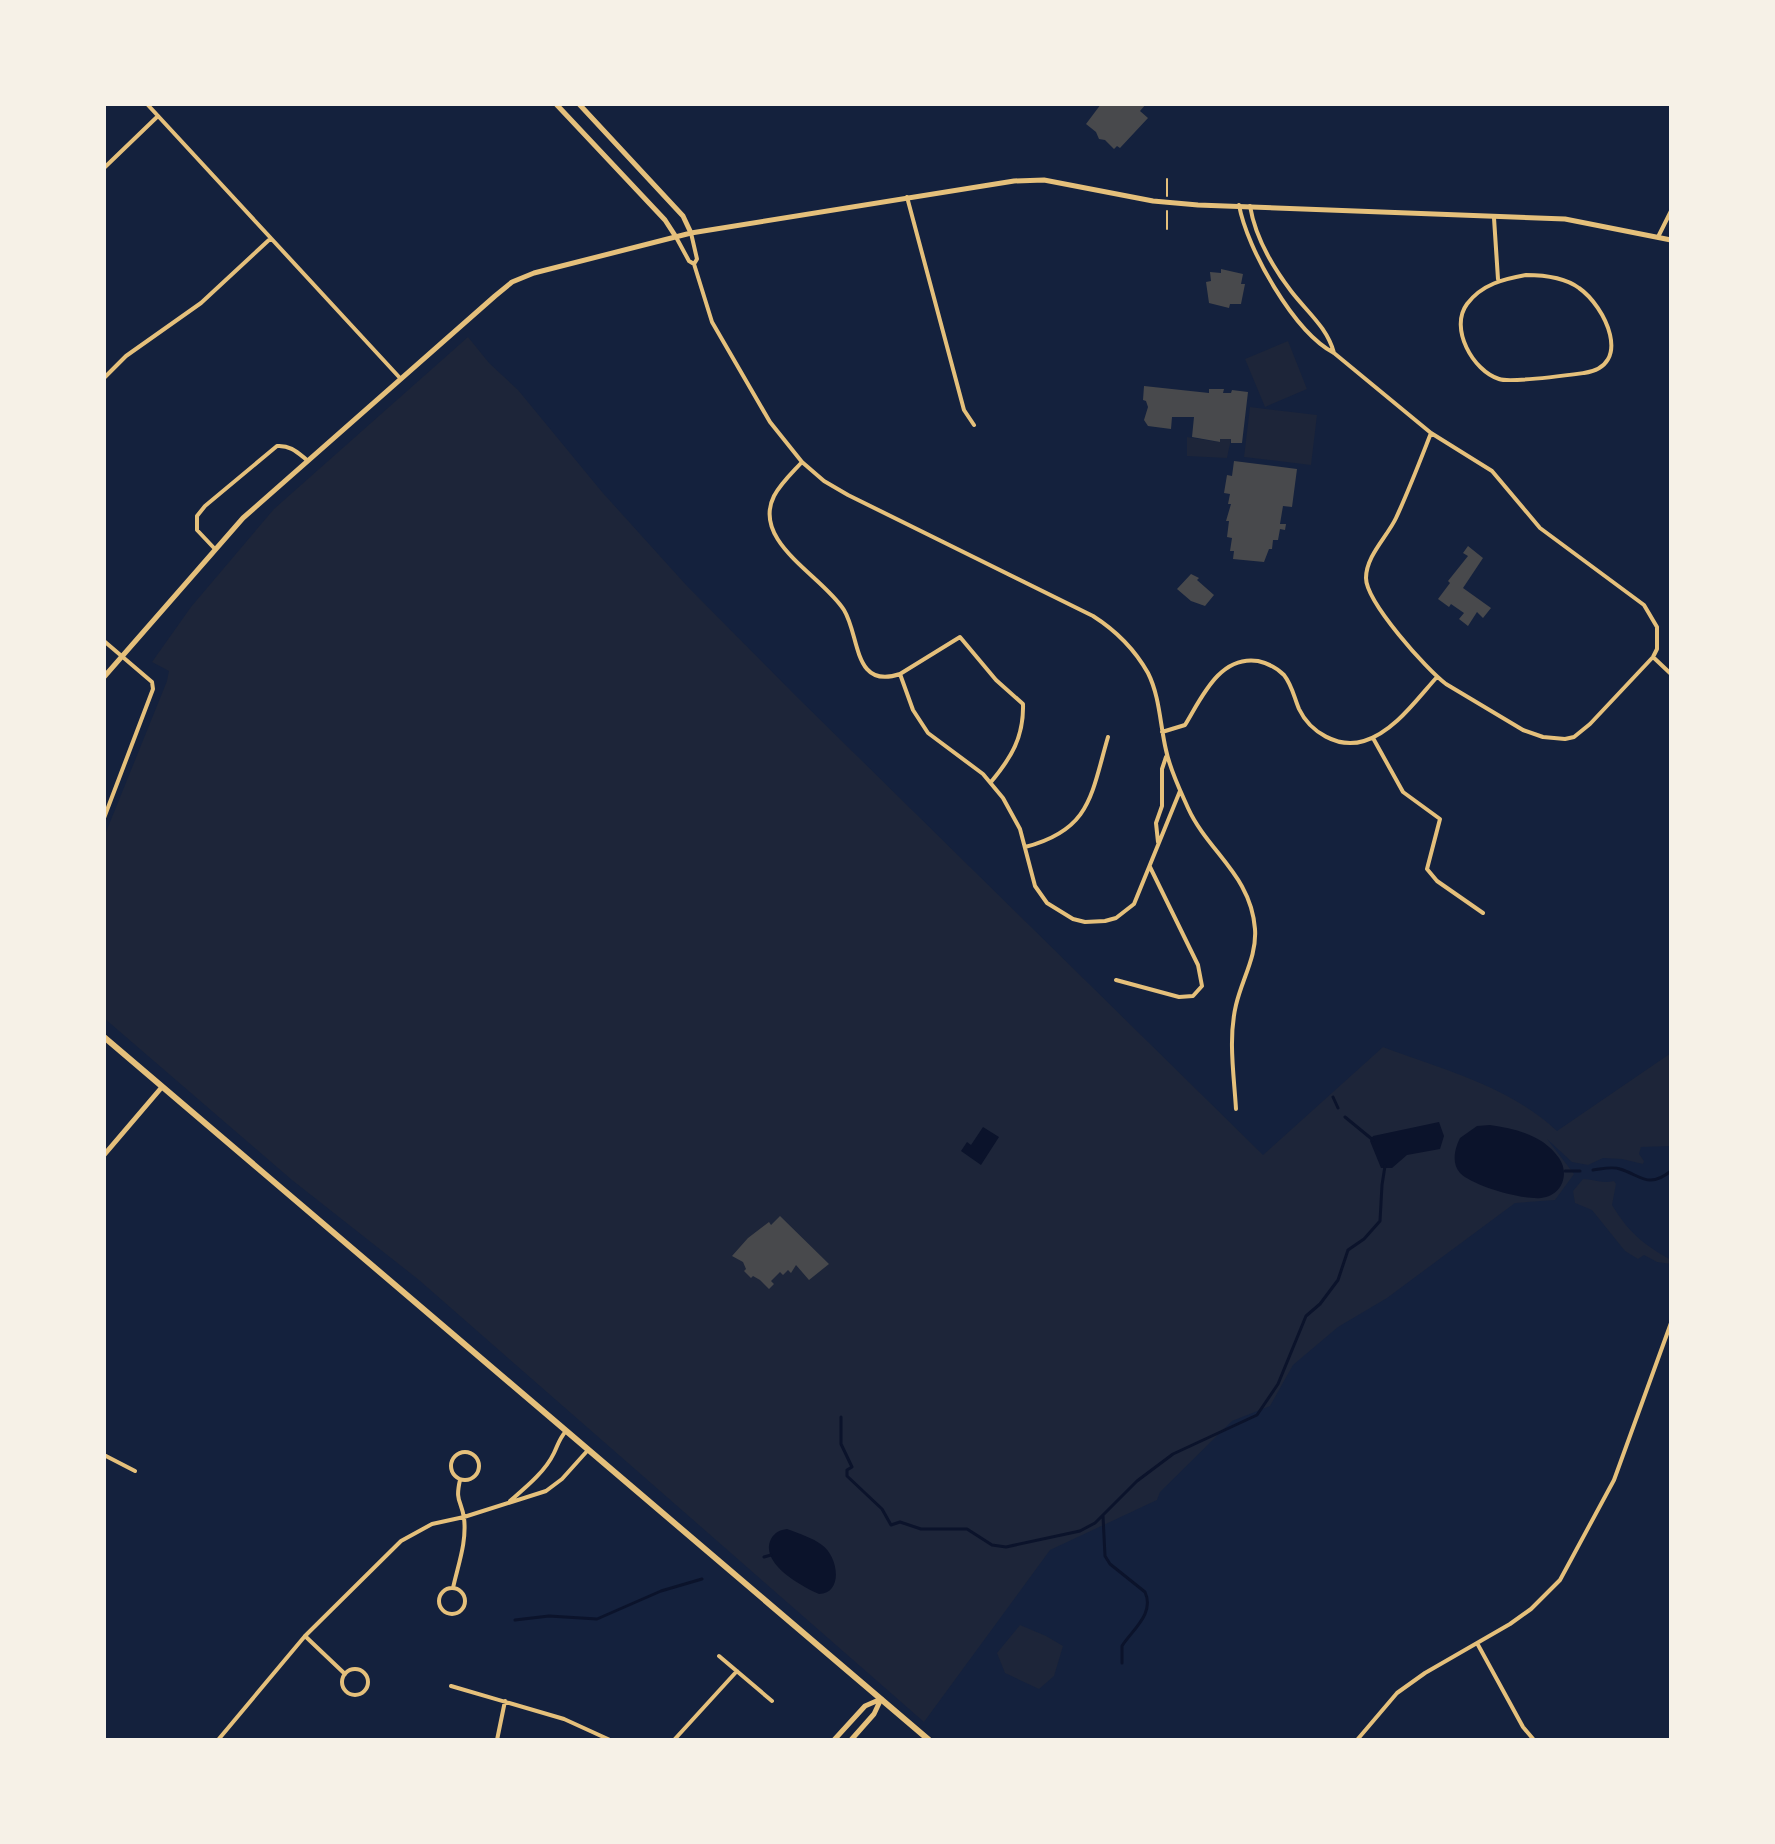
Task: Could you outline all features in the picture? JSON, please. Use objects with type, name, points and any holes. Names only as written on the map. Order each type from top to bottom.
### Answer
[{"type":"main road","points":[[104,1037],[929,1740]]},
{"type":"street","points":[[147,104],[400,378]]},
{"type":"street","points":[[556,104],[665,220],[689,261],[694,264],[712,322],[770,422],[802,462],[824,481],[848,495],[1104,623],[1129,646],[1148,674],[1156,694],[1166,754],[1180,790],[1198,824],[1240,880],[1254,918],[1254,948],[1233,1022],[1236,1109]]},
{"type":"street","points":[[579,104],[683,216],[697,259],[694,264]]},
{"type":"street","points":[[104,168],[158,116]]},
{"type":"street","points":[[104,677],[214,548],[255,506],[512,282],[559,266],[691,233],[907,197],[1014,181],[1044,180],[1153,201],[1565,219],[1671,240]]},
{"type":"street","points":[[907,197],[964,410],[974,425]]},
{"type":"street","points":[[1239,205],[1248,239],[1278,292],[1323,347],[1431,433],[1492,471],[1549,536],[1644,605],[1657,627],[1657,649],[1653,657],[1574,737],[1556,740],[1508,723],[1437,677],[1403,639],[1371,594],[1366,577],[1375,552],[1394,521],[1431,433]]},
{"type":"street","points":[[1250,206],[1256,230],[1273,264],[1324,330],[1334,353]]},
{"type":"street","points":[[1658,237],[1671,211]]},
{"type":"street","points":[[1494,218],[1498,280]]},
{"type":"street","points":[[104,378],[126,356],[201,303],[271,238]]},
{"type":"street","points":[[1535,275],[1559,279],[1579,287],[1600,308],[1611,332],[1611,352],[1605,362],[1591,372],[1502,381],[1487,372],[1466,348],[1462,315],[1470,300],[1498,280],[1535,275]]},
{"type":"street","points":[[214,548],[197,530],[197,516],[205,506],[277,446],[294,450],[307,460]]},
{"type":"street","points":[[802,462],[772,500],[770,524],[779,543],[844,609],[854,631],[863,665],[874,674],[890,677],[960,637],[996,680],[1023,704],[1021,733],[1015,748],[991,782]]},
{"type":"street","points":[[104,641],[152,682],[151,699],[104,818]]},
{"type":"street","points":[[1653,657],[1671,674]]},
{"type":"street","points":[[1162,732],[1185,725],[1212,682],[1221,672],[1242,661],[1275,667],[1290,685],[1311,727],[1325,737],[1349,743],[1361,743],[1373,738],[1398,719],[1437,677]]},
{"type":"street","points":[[900,674],[913,710],[928,733],[991,782],[1017,821],[1040,894],[1064,915],[1085,922],[1105,921],[1127,911],[1139,894],[1180,790]]},
{"type":"street","points":[[1025,847],[1055,838],[1075,823],[1090,796],[1108,737]]},
{"type":"street","points":[[1373,738],[1403,792],[1440,819],[1427,869],[1437,881],[1483,913]]},
{"type":"street","points":[[1159,844],[1156,823],[1162,806],[1162,769],[1166,754]]},
{"type":"street","points":[[1116,980],[1179,997],[1193,996],[1202,986],[1198,965],[1150,867]]},
{"type":"street","points":[[104,1155],[162,1087]]},
{"type":"street","points":[[1357,1740],[1397,1693],[1531,1609],[1560,1580],[1614,1480],[1671,1323]]},
{"type":"street","points":[[509,1503],[548,1461],[566,1431]]},
{"type":"street","points":[[218,1740],[305,1636],[401,1541],[432,1524],[546,1491],[562,1479],[588,1450]]},
{"type":"street","points":[[458,1454],[471,1454],[478,1460],[479,1470],[469,1480],[460,1480],[451,1470],[451,1461],[458,1454]]},
{"type":"street","points":[[104,1455],[135,1471]]},
{"type":"street","points":[[453,1588],[463,1548],[464,1517],[457,1498],[460,1480]]},
{"type":"street","points":[[453,1588],[464,1595],[465,1604],[460,1611],[452,1614],[444,1611],[439,1600],[442,1593],[453,1588]]},
{"type":"street","points":[[305,1636],[345,1674]]},
{"type":"street","points":[[1477,1643],[1523,1727],[1534,1740]]},
{"type":"street","points":[[719,1656],[772,1701]]},
{"type":"street","points":[[356,1669],[364,1673],[366,1689],[355,1695],[347,1692],[342,1685],[345,1674],[356,1669]]},
{"type":"street","points":[[674,1740],[737,1671]]},
{"type":"street","points":[[451,1686],[579,1724],[610,1740]]},
{"type":"street","points":[[834,1740],[865,1706],[881,1699]]},
{"type":"street","points":[[851,1740],[874,1714],[881,1699]]},
{"type":"street","points":[[497,1740],[505,1701]]},
{"type":"shaded area","points":[[468,337],[489,363],[518,390],[602,492],[687,586],[1263,1155],[1383,1047],[1497,1091],[1538,1115],[1557,1131],[1671,1053],[1671,1146],[1641,1147],[1639,1154],[1643,1164],[1603,1158],[1588,1165],[1572,1162],[1547,1139],[1574,1174],[1555,1200],[1515,1203],[1387,1298],[1338,1327],[1293,1365],[1270,1406],[1232,1421],[1160,1492],[1157,1500],[1050,1550],[924,1722],[419,1280],[292,1180],[104,1018],[104,837],[167,681],[169,671],[152,662],[191,607],[274,509]]},
{"type":"shaded area","points":[[1288,341],[1307,389],[1265,407],[1245,359]]},
{"type":"shaded area","points":[[1250,407],[1317,415],[1311,465],[1244,457]]},
{"type":"shaded area","points":[[1187,437],[1219,442],[1220,439],[1231,439],[1227,458],[1187,456]]},
{"type":"shaded area","points":[[1439,1122],[1444,1136],[1440,1149],[1407,1155],[1392,1168],[1381,1168],[1370,1141],[1373,1136]]},
{"type":"shaded area","points":[[1490,1125],[1528,1134],[1553,1150],[1564,1171],[1559,1189],[1541,1198],[1522,1197],[1486,1187],[1460,1173],[1455,1151],[1460,1138],[1477,1126]]},
{"type":"shaded area","points":[[983,1127],[999,1137],[981,1165],[961,1151],[967,1142],[971,1145]]},
{"type":"shaded area","points":[[1583,1179],[1614,1181],[1612,1205],[1618,1215],[1637,1237],[1671,1260],[1671,1264],[1657,1262],[1644,1255],[1638,1259],[1625,1251],[1592,1210],[1575,1203],[1573,1191]]},
{"type":"shaded area","points":[[787,1529],[814,1540],[832,1557],[835,1581],[827,1592],[819,1594],[802,1585],[776,1565],[769,1548],[771,1539]]},
{"type":"shaded area","points":[[1020,1625],[1063,1646],[1054,1676],[1039,1689],[1005,1673],[997,1653]]},
{"type":"building","points":[[1101,104],[1146,104],[1140,111],[1148,118],[1120,148],[1117,146],[1114,149],[1105,140],[1099,139],[1086,124]]},
{"type":"building","points":[[1221,269],[1243,274],[1241,284],[1245,284],[1241,304],[1230,304],[1229,308],[1209,303],[1206,282],[1211,281],[1210,272],[1221,273]]},
{"type":"building","points":[[1144,386],[1209,393],[1209,389],[1224,389],[1223,393],[1231,393],[1232,390],[1248,392],[1242,443],[1231,443],[1231,439],[1220,439],[1220,442],[1192,437],[1194,417],[1172,417],[1171,429],[1148,426],[1144,420],[1148,407],[1143,400]]},
{"type":"building","points":[[1234,461],[1297,469],[1292,507],[1283,506],[1280,524],[1286,524],[1285,530],[1280,529],[1278,540],[1273,540],[1272,549],[1269,549],[1264,562],[1233,559],[1234,551],[1230,551],[1232,538],[1227,537],[1229,521],[1226,521],[1231,504],[1228,504],[1230,494],[1224,493],[1227,475],[1232,476]]},
{"type":"building","points":[[1468,546],[1483,558],[1463,588],[1491,608],[1483,618],[1477,612],[1468,626],[1459,619],[1464,613],[1438,599],[1468,556],[1463,553]]},
{"type":"building","points":[[1191,574],[1199,578],[1197,580],[1214,595],[1205,606],[1191,601],[1177,589]]},
{"type":"building","points":[[780,1216],[829,1264],[809,1280],[796,1265],[791,1273],[788,1270],[783,1275],[780,1272],[771,1281],[774,1284],[769,1289],[760,1280],[751,1278],[744,1271],[743,1262],[732,1256],[748,1238]]},
{"type":"waterway","points":[[1333,1097],[1338,1108]]},
{"type":"waterway","points":[[1345,1117],[1373,1140]]},
{"type":"waterway","points":[[841,1417],[841,1444],[852,1467],[847,1470],[847,1476],[882,1509],[891,1525],[900,1522],[921,1529],[967,1529],[992,1545],[1006,1547],[1080,1531],[1095,1523],[1137,1481],[1173,1454],[1257,1415],[1278,1384],[1306,1316],[1320,1304],[1338,1280],[1348,1250],[1364,1239],[1380,1221],[1385,1166]]},
{"type":"waterway","points":[[1593,1170],[1617,1168],[1651,1180],[1671,1171]]},
{"type":"waterway","points":[[1565,1171],[1580,1171]]},
{"type":"waterway","points":[[1103,1516],[1105,1556],[1110,1564],[1145,1592],[1147,1600],[1145,1615],[1122,1646],[1122,1663]]},
{"type":"waterway","points":[[764,1557],[771,1555]]},
{"type":"waterway","points":[[515,1620],[549,1616],[597,1619],[661,1591],[702,1579]]}]
